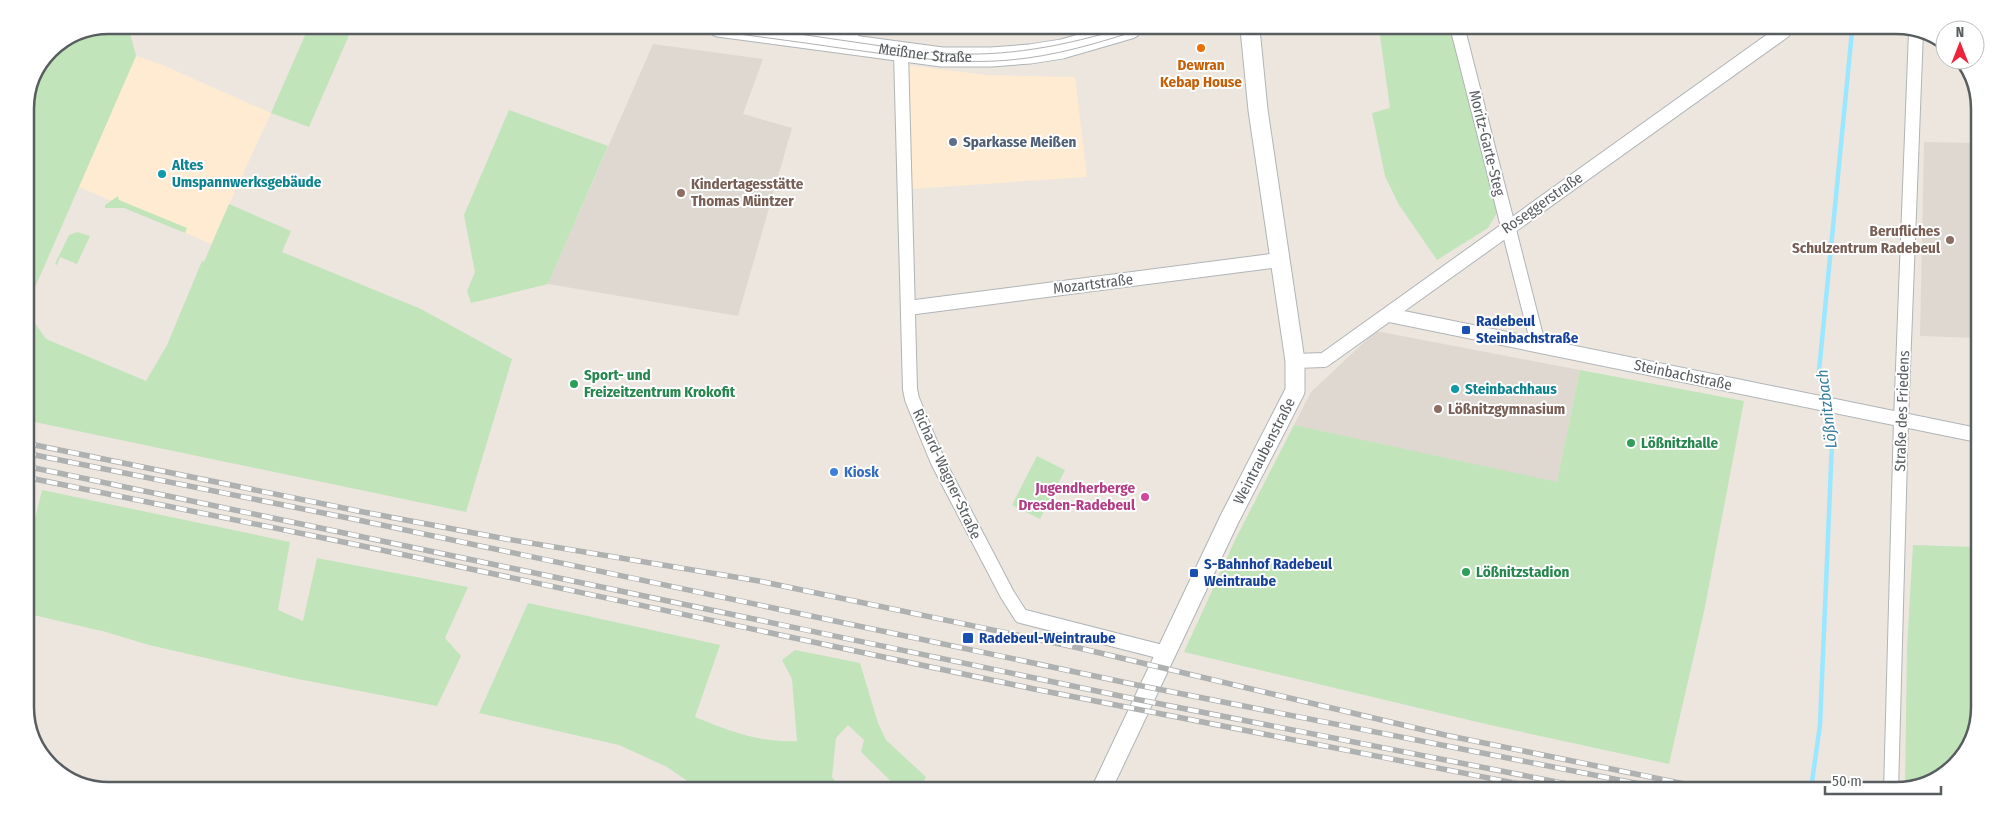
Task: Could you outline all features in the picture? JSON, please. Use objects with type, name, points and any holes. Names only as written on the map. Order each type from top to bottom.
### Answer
[{"type":"street","name":"Meißner Straße","points":[[821,34],[851,36],[900,53],[942,57],[1023,55],[1062,49],[1111,34]]},
{"type":"street","name":"Weintraubenstraße","points":[[1105,782],[1229,520],[1295,391],[1295,361],[1258,110],[1250,34]]},
{"type":"street","name":"Moritz-Garte-Steg","points":[[1459,34],[1538,344]]},
{"type":"street","name":"Roseggerstraße","points":[[1295,361],[1324,360],[1780,34]]},
{"type":"street","name":"Straße des Friedens","points":[[1891,782],[1901,420],[1916,36]]},
{"type":"street","name":"Richard-Wagner-Straße","points":[[900,53],[910,389],[912,399],[942,470],[1018,613],[1027,619],[1166,653]]},
{"type":"street","name":"Mozartstraße","points":[[908,308],[1279,260]]},
{"type":"street","name":"Steinbachstraße","points":[[1389,315],[1971,434]]},
{"type":"shaded area","name":"Kindertagesstätte Thomas Müntzer","points":[[653,44],[763,59],[743,114],[792,128],[738,316],[548,284]]},
{"type":"shaded area","points":[[136,56],[160,64],[271,113],[211,244],[79,187]]},
{"type":"shaded area","points":[[906,65],[986,75],[1075,77],[1087,177],[912,189]]},
{"type":"shaded area","name":"Berufliches Schulzentrum Radebeul","points":[[1924,142],[1971,143],[1971,338],[1920,336]]},
{"type":"shaded area","name":"Lößnitzgymnasium","points":[[1376,331],[1580,370],[1557,483],[1294,425],[1311,392]]},
{"type":"green space","points":[[99,34],[130,34],[136,56],[34,290],[34,104],[36,89],[41,75],[59,52],[71,44]]},
{"type":"green space","points":[[306,34],[350,34],[309,127],[271,113]]},
{"type":"green space","points":[[1380,34],[1452,34],[1498,211],[1488,228],[1437,260],[1399,205],[1385,176],[1372,113],[1390,108]]},
{"type":"green space","points":[[509,110],[608,146],[548,284],[471,303],[467,291],[475,272],[464,215]]},
{"type":"green space","points":[[118,196],[119,200],[187,228],[185,233],[124,208],[105,208],[105,205]]},
{"type":"green space","points":[[229,204],[291,231],[282,252],[421,309],[512,359],[466,512],[34,422],[34,322],[46,339],[146,381],[167,345],[202,261],[204,262]]},
{"type":"green space","points":[[77,232],[90,236],[77,264],[60,257],[57,265],[55,264],[69,235]]},
{"type":"green space","name":"Lößnitzstadion","points":[[1580,370],[1744,401],[1705,607],[1669,764],[1490,725],[1184,652],[1236,538],[1294,425],[1557,482]]},
{"type":"green space","points":[[1037,456],[1065,470],[1040,519],[1012,505]]},
{"type":"green space","points":[[42,490],[290,542],[278,610],[303,621],[317,558],[468,587],[445,638],[461,656],[437,706],[293,678],[149,645],[106,632],[34,615],[34,523]]},
{"type":"green space","points":[[1913,545],[1971,547],[1970,722],[1966,736],[1959,749],[1946,764],[1930,775],[1905,781],[1907,648]]},
{"type":"green space","points":[[528,603],[720,645],[695,717],[757,738],[797,741],[792,679],[782,660],[795,650],[860,663],[878,723],[886,740],[926,777],[923,782],[892,782],[861,752],[864,740],[848,725],[836,738],[832,777],[836,782],[689,782],[667,767],[619,745],[479,713]]},
{"type":"waterway","name":"Lößnitzbach","points":[[1812,782],[1820,725],[1832,443],[1819,371],[1852,34]]},
{"type":"tram line","points":[[737,34],[948,61],[989,61],[1027,58],[1093,44],[1126,34]]},
{"type":"tram line","points":[[799,34],[909,50]]},
{"type":"tram line","points":[[931,52],[954,54],[1001,53],[1046,47],[1102,34]]},
{"type":"railway","points":[[34,445],[506,539],[759,581],[1079,648],[1445,735],[1675,782]]},
{"type":"railway","points":[[34,455],[358,520],[1137,685],[1629,782]]},
{"type":"railway","points":[[34,468],[1130,698],[1557,782]]},
{"type":"railway","points":[[34,479],[353,544],[1034,689],[1509,782]]},
{"type":"place","name":"Dewran Kebap House","points":[[1201,48]]},
{"type":"place","name":"Sparkasse Meißen","points":[[953,142]]},
{"type":"place","name":"Altes Umspannwerksgebäude","points":[[162,174]]},
{"type":"place","name":"Kindertagesstätte Thomas Müntzer","points":[[681,193]]},
{"type":"place","name":"Berufliches Schulzentrum Radebeul","points":[[1950,240]]},
{"type":"place","name":"Radebeul Steinbachstraße","points":[[1466,330]]},
{"type":"place","name":"Sport- und Freizeitzentrum Krokofit","points":[[574,384]]},
{"type":"place","name":"Steinbachhaus","points":[[1455,389]]},
{"type":"place","name":"Lößnitzgymnasium","points":[[1438,409]]},
{"type":"place","name":"Lößnitzhalle","points":[[1631,443]]},
{"type":"place","name":"Kiosk","points":[[834,472]]},
{"type":"place","name":"Jugendherberge Dresden-Radebeul","points":[[1145,497]]},
{"type":"place","name":"Lößnitzstadion","points":[[1466,572]]},
{"type":"place","name":"S-Bahnhof Radebeul Weintraube","points":[[1194,573]]},
{"type":"place","name":"Radebeul-Weintraube","points":[[968,638]]}]
